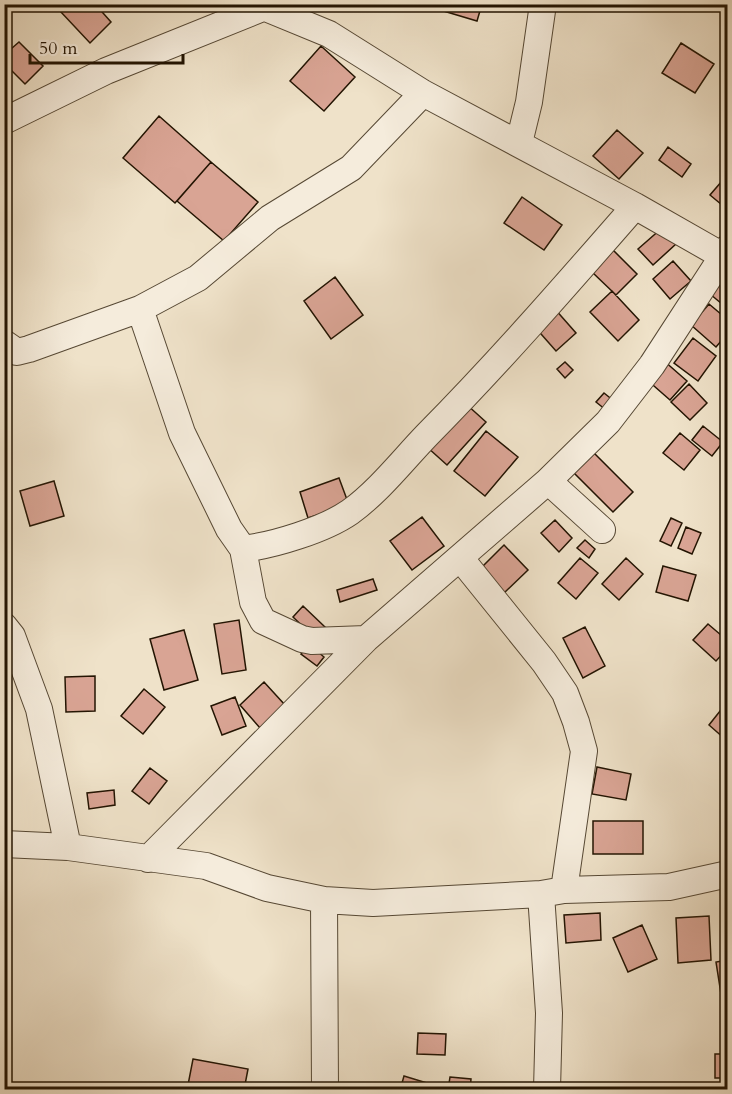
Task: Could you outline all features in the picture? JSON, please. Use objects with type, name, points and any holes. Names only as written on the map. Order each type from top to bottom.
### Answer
[{"type":"street","points":[[519,143],[529,102],[543,4]]},
{"type":"street","points":[[4,121],[106,71],[260,6],[328,34],[423,93],[726,254],[640,381],[608,422],[548,481],[461,559],[366,639],[148,859]]},
{"type":"street","points":[[9,353],[141,309],[198,278],[261,225],[351,168],[423,93]]},
{"type":"street","points":[[243,549],[288,538],[349,513],[376,489],[486,376],[635,206]]},
{"type":"street","points":[[141,309],[182,433],[229,530],[243,549],[253,602],[263,621],[302,639],[366,639]]},
{"type":"street","points":[[548,481],[602,530]]},
{"type":"street","points":[[461,559],[544,662],[565,693],[584,751],[552,892],[547,1089]]},
{"type":"street","points":[[4,626],[12,636],[39,709],[68,847]]},
{"type":"street","points":[[4,844],[68,847],[206,866],[267,888],[324,900],[373,903],[669,887],[728,874]]},
{"type":"street","points":[[324,900],[325,1089]]},
{"type":"building","points":[[66,4],[95,4],[111,22],[90,43],[60,11]]},
{"type":"building","points":[[442,4],[482,4],[477,21],[440,10]]},
{"type":"building","points":[[19,42],[43,66],[25,84],[4,63],[4,55]]},
{"type":"building","points":[[681,43],[714,64],[695,93],[662,73]]},
{"type":"building","points":[[321,46],[355,77],[324,111],[290,81]]},
{"type":"building","points":[[159,116],[211,162],[175,203],[123,158]]},
{"type":"building","points":[[617,130],[643,153],[619,179],[593,156]]},
{"type":"building","points":[[668,147],[691,164],[682,177],[659,160]]},
{"type":"building","points":[[211,162],[258,202],[224,241],[177,201]]},
{"type":"building","points":[[728,174],[728,210],[710,195]]},
{"type":"building","points":[[522,197],[562,225],[544,250],[504,223]]},
{"type":"building","points":[[662,228],[676,244],[653,265],[638,249]]},
{"type":"building","points":[[613,250],[637,274],[616,295],[592,272]]},
{"type":"building","points":[[673,261],[691,281],[670,299],[653,279]]},
{"type":"building","points":[[335,277],[363,315],[331,339],[304,301]]},
{"type":"building","points":[[724,278],[728,282],[728,309],[710,294]]},
{"type":"building","points":[[612,291],[639,320],[618,341],[590,312]]},
{"type":"building","points":[[709,304],[728,320],[728,333],[716,347],[691,325]]},
{"type":"building","points":[[554,308],[576,333],[556,351],[534,326]]},
{"type":"building","points":[[693,338],[716,356],[698,381],[674,363]]},
{"type":"building","points":[[663,360],[687,381],[670,400],[646,379]]},
{"type":"building","points":[[565,362],[573,370],[565,378],[557,369]]},
{"type":"building","points":[[689,384],[707,403],[690,420],[671,402]]},
{"type":"building","points":[[604,393],[614,401],[606,410],[596,402]]},
{"type":"building","points":[[466,404],[486,422],[447,465],[427,447]]},
{"type":"building","points":[[703,426],[723,442],[712,456],[692,440]]},
{"type":"building","points":[[486,431],[518,457],[485,496],[454,471]]},
{"type":"building","points":[[680,433],[700,450],[684,470],[663,453]]},
{"type":"building","points":[[594,453],[633,492],[613,512],[574,473]]},
{"type":"building","points":[[339,478],[349,505],[308,518],[300,492]]},
{"type":"building","points":[[54,481],[64,516],[30,526],[20,491]]},
{"type":"building","points":[[422,517],[444,546],[412,570],[390,541]]},
{"type":"building","points":[[671,518],[682,523],[671,546],[660,541]]},
{"type":"building","points":[[555,520],[572,538],[559,552],[541,533]]},
{"type":"building","points":[[686,527],[701,533],[692,554],[678,548]]},
{"type":"building","points":[[585,540],[595,549],[589,558],[577,548]]},
{"type":"building","points":[[504,545],[528,570],[504,593],[480,569]]},
{"type":"building","points":[[580,558],[598,573],[576,599],[558,583]]},
{"type":"building","points":[[626,558],[643,574],[619,600],[602,584]]},
{"type":"building","points":[[663,566],[696,575],[688,601],[656,592]]},
{"type":"building","points":[[373,579],[377,590],[340,602],[337,590]]},
{"type":"building","points":[[303,606],[325,627],[315,638],[293,617]]},
{"type":"building","points":[[239,620],[246,670],[222,674],[214,624]]},
{"type":"building","points":[[708,624],[728,641],[728,648],[716,661],[693,640]]},
{"type":"building","points":[[585,627],[605,666],[583,678],[563,638]]},
{"type":"building","points":[[184,630],[198,680],[164,690],[150,639]]},
{"type":"building","points":[[309,644],[324,657],[317,666],[301,654]]},
{"type":"building","points":[[95,676],[95,711],[66,712],[65,677]]},
{"type":"building","points":[[264,682],[285,705],[260,728],[240,705]]},
{"type":"building","points":[[144,689],[165,707],[143,734],[121,716]]},
{"type":"building","points":[[235,697],[246,726],[222,735],[211,706]]},
{"type":"building","points":[[724,706],[728,709],[728,736],[725,739],[709,725]]},
{"type":"building","points":[[597,767],[631,774],[626,800],[592,794]]},
{"type":"building","points":[[150,768],[167,781],[149,804],[132,791]]},
{"type":"building","points":[[114,790],[115,805],[89,809],[87,793]]},
{"type":"building","points":[[593,821],[643,821],[643,854],[593,854]]},
{"type":"building","points":[[600,913],[601,940],[566,943],[564,915]]},
{"type":"building","points":[[709,916],[711,960],[678,963],[676,918]]},
{"type":"building","points":[[642,925],[657,959],[628,972],[613,938]]},
{"type":"building","points":[[728,960],[728,993],[721,994],[716,962]]},
{"type":"building","points":[[418,1033],[446,1034],[445,1055],[417,1054]]},
{"type":"building","points":[[715,1054],[728,1054],[728,1078],[715,1078]]},
{"type":"building","points":[[193,1059],[248,1069],[244,1090],[187,1090]]},
{"type":"building","points":[[404,1076],[427,1083],[425,1090],[400,1090]]},
{"type":"building","points":[[450,1077],[471,1079],[470,1090],[448,1090]]},
{"type":"building","points":[[393,1084],[394,1090],[372,1090]]}]
